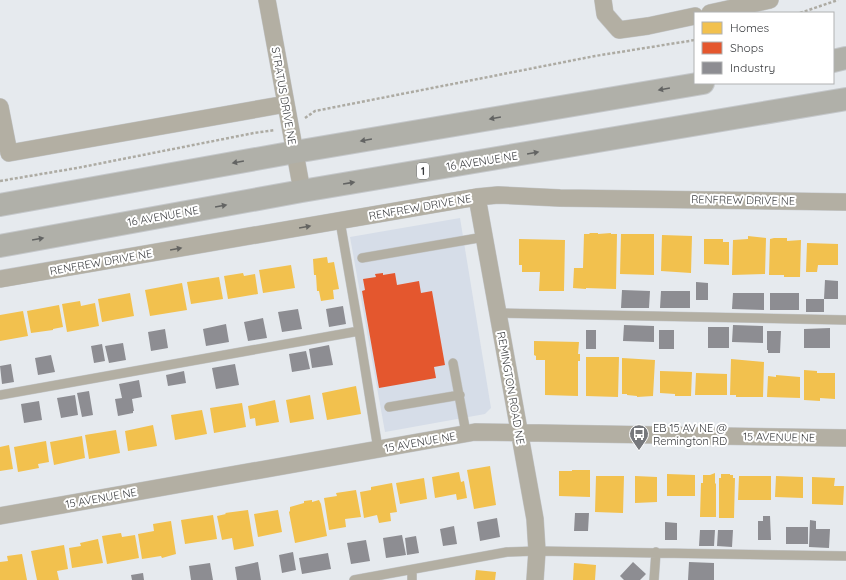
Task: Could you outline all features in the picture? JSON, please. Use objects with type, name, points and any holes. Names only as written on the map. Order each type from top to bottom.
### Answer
[{"type":"highway","points":[[834,61],[846,58]]},
{"type":"highway","points":[[0,205],[295,152],[697,84]]},
{"type":"highway","name":"16 AVENUE NE","points":[[0,246],[302,191],[846,100]]},
{"type":"street","name":"STRATUS DRIVE NE","points":[[267,0],[302,191]]},
{"type":"street","points":[[603,0],[605,14],[619,30],[648,26],[694,16]]},
{"type":"street","points":[[715,12],[770,0]]},
{"type":"street","points":[[0,107],[9,153],[286,104]]},
{"type":"street","name":"RENFREW DRIVE NE","points":[[0,279],[477,196],[498,195],[560,198],[846,202]]},
{"type":"street","name":"REMINGTON ROAD NE","points":[[477,196],[535,519],[537,551],[535,580]]},
{"type":"street","name":"15 AVENUE NE","points":[[0,516],[475,432],[846,438]]},
{"type":"lane","points":[[340,221],[378,449]]},
{"type":"lane","points":[[362,258],[484,237]]},
{"type":"lane","points":[[497,313],[846,320]]},
{"type":"lane","points":[[0,395],[359,331]]},
{"type":"lane","points":[[453,363],[466,433]]},
{"type":"lane","points":[[389,407],[460,395]]},
{"type":"lane","points":[[354,580],[507,552],[656,552],[846,556]]},
{"type":"lane","points":[[654,580],[656,552]]},
{"type":"lane","points":[[412,570],[412,580]]},
{"type":"path","points":[[803,12],[838,0]]},
{"type":"path","points":[[0,181],[77,168],[254,133],[290,128],[316,111],[595,56],[694,40]]},
{"type":"shaded area","points":[[460,218],[491,408],[485,414],[385,432],[350,237]]},
{"type":"building: Homes","points":[[584,234],[617,234],[616,289],[573,288],[574,268],[583,268]]},
{"type":"building: Homes","points":[[621,234],[654,234],[654,275],[620,274]]},
{"type":"building: Homes","points":[[662,235],[692,236],[691,273],[661,271]]},
{"type":"building: Homes","points":[[748,236],[766,238],[765,274],[732,275],[733,240],[748,239]]},
{"type":"building: Homes","points":[[787,238],[787,241],[801,240],[800,277],[769,275],[770,239]]},
{"type":"building: Homes","points":[[519,239],[565,240],[564,291],[539,291],[540,272],[522,272],[522,265],[519,265]]},
{"type":"building: Homes","points":[[704,239],[723,239],[723,242],[729,242],[729,265],[704,264]]},
{"type":"building: Homes","points":[[807,243],[838,244],[838,265],[818,265],[817,272],[806,272]]},
{"type":"building: Homes","points":[[327,257],[328,263],[334,262],[339,289],[333,290],[334,299],[321,301],[319,291],[317,291],[313,259]]},
{"type":"building: Homes","points":[[291,265],[295,288],[263,293],[259,270]]},
{"type":"building: Homes","points":[[243,273],[244,276],[255,274],[258,294],[228,299],[224,276]]},
{"type":"building: Homes","points":[[219,277],[223,299],[191,304],[187,282]]},
{"type":"building: Homes","points":[[182,283],[187,310],[150,316],[145,290]]},
{"type":"building: Homes","points":[[130,293],[134,316],[102,322],[98,299]]},
{"type":"building: Homes","points":[[80,301],[81,306],[95,303],[99,326],[67,332],[62,304]]},
{"type":"building: Homes","points":[[59,305],[63,327],[31,333],[27,311]]},
{"type":"building: Homes","points":[[23,311],[28,336],[0,341],[0,315]]},
{"type":"building: Homes","points":[[534,341],[579,342],[578,354],[580,354],[580,361],[578,361],[578,396],[545,395],[545,360],[536,360],[536,356],[534,355]]},
{"type":"building: Homes","points":[[586,357],[619,357],[618,397],[586,396]]},
{"type":"building: Homes","points":[[622,358],[655,360],[653,396],[637,397],[622,394]]},
{"type":"building: Homes","points":[[731,359],[764,362],[763,397],[736,397],[736,395],[730,395]]},
{"type":"building: Homes","points":[[804,370],[817,371],[817,373],[835,373],[835,399],[820,398],[820,401],[804,400]]},
{"type":"building: Homes","points":[[660,371],[692,372],[691,396],[675,396],[675,394],[660,393]]},
{"type":"building: Homes","points":[[696,373],[727,374],[727,395],[695,395]]},
{"type":"building: Homes","points":[[776,375],[800,377],[800,398],[767,397],[768,376],[776,377]]},
{"type":"building: Homes","points":[[356,386],[361,414],[327,420],[322,393]]},
{"type":"building: Homes","points":[[310,395],[314,419],[290,423],[286,400]]},
{"type":"building: Homes","points":[[275,400],[279,422],[256,426],[255,418],[250,419],[248,406]]},
{"type":"building: Homes","points":[[242,403],[246,427],[214,433],[210,408]]},
{"type":"building: Homes","points":[[202,410],[207,434],[175,440],[171,415]]},
{"type":"building: Homes","points":[[153,425],[157,446],[128,451],[125,431]]},
{"type":"building: Homes","points":[[116,430],[120,453],[89,459],[85,435]]},
{"type":"building: Homes","points":[[82,436],[85,458],[54,465],[50,442]]},
{"type":"building: Homes","points":[[46,441],[49,462],[38,464],[39,468],[18,472],[14,447]]},
{"type":"building: Homes","points":[[9,445],[13,469],[0,471],[0,447]]},
{"type":"building: Homes","points":[[490,466],[496,505],[474,509],[467,470]]},
{"type":"building: Homes","points":[[590,470],[590,497],[559,496],[559,471]]},
{"type":"building: Homes","points":[[459,472],[461,482],[464,481],[467,498],[457,500],[456,494],[435,498],[432,477]]},
{"type":"building: Homes","points":[[715,473],[716,517],[700,517],[701,483],[703,483],[703,475]]},
{"type":"building: Homes","points":[[667,474],[695,475],[695,496],[667,496]]},
{"type":"building: Homes","points":[[721,474],[730,474],[733,475],[733,478],[735,478],[734,518],[719,518],[719,478],[721,478]]},
{"type":"building: Homes","points":[[596,476],[624,476],[623,513],[595,512]]},
{"type":"building: Homes","points":[[635,476],[657,477],[657,502],[635,503]]},
{"type":"building: Homes","points":[[739,476],[771,476],[771,500],[738,500]]},
{"type":"building: Homes","points":[[776,476],[803,477],[803,498],[775,497]]},
{"type":"building: Homes","points":[[812,477],[835,478],[834,486],[844,486],[843,505],[812,504]]},
{"type":"building: Homes","points":[[424,478],[427,499],[400,504],[396,483]]},
{"type":"building: Homes","points":[[392,483],[397,512],[390,513],[391,521],[379,523],[377,515],[364,518],[360,492],[371,490],[371,487]]},
{"type":"building: Homes","points":[[356,490],[361,517],[345,519],[346,527],[329,530],[324,498],[337,496],[336,493]]},
{"type":"building: Homes","points":[[312,500],[312,502],[319,500],[321,504],[327,536],[295,543],[289,512],[290,507],[304,503],[304,501]]},
{"type":"building: Homes","points":[[248,510],[254,546],[234,550],[232,538],[222,540],[217,516],[226,514],[225,513]]},
{"type":"building: Homes","points":[[278,510],[282,532],[258,537],[254,514]]},
{"type":"building: Homes","points":[[213,515],[217,539],[185,544],[181,520]]},
{"type":"building: Homes","points":[[171,521],[176,554],[162,558],[161,556],[142,559],[138,534],[154,531],[153,524]]},
{"type":"building: Homes","points":[[121,533],[122,537],[135,535],[139,558],[107,564],[102,536]]},
{"type":"building: Homes","points":[[98,539],[103,563],[72,568],[69,548],[81,546],[80,543]]},
{"type":"building: Homes","points":[[64,545],[68,569],[57,571],[59,580],[37,580],[31,551]]},
{"type":"building: Homes","points":[[22,554],[27,580],[0,580],[0,562],[8,561],[7,556]]},
{"type":"building: Homes","points":[[574,563],[596,565],[595,580],[573,580]]},
{"type":"building: Homes","points":[[476,570],[496,572],[495,580],[475,580]]},
{"type":"building: Shops","points":[[383,273],[383,275],[395,273],[397,285],[419,281],[421,293],[432,291],[445,365],[434,367],[436,378],[379,388],[362,291],[365,290],[363,279],[376,277],[375,274]]},
{"type":"building: Industry","points":[[825,280],[838,281],[838,299],[824,299]]},
{"type":"building: Industry","points":[[696,282],[708,283],[708,300],[696,300]]},
{"type":"building: Industry","points":[[622,290],[650,291],[649,308],[621,308]]},
{"type":"building: Industry","points":[[661,291],[690,291],[690,308],[660,308]]},
{"type":"building: Industry","points":[[733,293],[764,293],[764,310],[732,309]]},
{"type":"building: Industry","points":[[770,293],[799,293],[799,310],[770,310]]},
{"type":"building: Industry","points":[[806,299],[824,299],[824,312],[806,312]]},
{"type":"building: Industry","points":[[343,306],[346,324],[329,327],[326,309]]},
{"type":"building: Industry","points":[[298,309],[302,329],[282,332],[278,312]]},
{"type":"building: Industry","points":[[263,318],[267,338],[248,341],[244,322]]},
{"type":"building: Industry","points":[[226,324],[229,342],[206,346],[203,329]]},
{"type":"building: Industry","points":[[624,325],[654,326],[654,342],[623,341]]},
{"type":"building: Industry","points":[[733,325],[763,326],[763,343],[732,342]]},
{"type":"building: Industry","points":[[708,327],[729,327],[729,348],[708,348]]},
{"type":"building: Industry","points":[[830,328],[830,348],[804,348],[804,329]]},
{"type":"building: Industry","points":[[165,329],[168,348],[151,351],[148,332]]},
{"type":"building: Industry","points":[[586,330],[596,330],[596,349],[586,349]]},
{"type":"building: Industry","points":[[659,330],[674,330],[674,349],[659,349]]},
{"type":"building: Industry","points":[[767,331],[781,331],[780,353],[768,353]]},
{"type":"building: Industry","points":[[123,343],[126,360],[109,363],[105,346]]},
{"type":"building: Industry","points":[[102,344],[105,361],[94,363],[91,346]]},
{"type":"building: Industry","points":[[329,345],[333,365],[312,368],[309,349]]},
{"type":"building: Industry","points":[[306,351],[310,369],[292,372],[289,354]]},
{"type":"building: Industry","points":[[51,355],[55,372],[38,375],[35,358]]},
{"type":"building: Industry","points":[[11,364],[14,382],[2,384],[0,366]]},
{"type":"building: Industry","points":[[235,364],[239,385],[216,389],[212,368]]},
{"type":"building: Industry","points":[[184,371],[186,383],[168,386],[166,375]]},
{"type":"building: Industry","points":[[139,380],[142,397],[132,399],[133,413],[118,416],[115,399],[122,398],[119,384]]},
{"type":"building: Industry","points":[[89,391],[93,415],[82,417],[77,393]]},
{"type":"building: Industry","points":[[75,395],[78,415],[61,418],[57,398]]},
{"type":"building: Industry","points":[[39,401],[42,420],[24,423],[21,404]]},
{"type":"building: Industry","points":[[575,513],[589,513],[588,531],[574,531]]},
{"type":"building: Industry","points":[[763,516],[770,516],[771,540],[758,540],[758,521],[763,521]]},
{"type":"building: Industry","points":[[497,518],[500,537],[480,541],[477,522]]},
{"type":"building: Industry","points":[[810,520],[816,521],[816,529],[830,529],[829,548],[809,547]]},
{"type":"building: Industry","points":[[665,522],[677,523],[677,540],[665,540]]},
{"type":"building: Industry","points":[[454,526],[457,544],[443,546],[440,529]]},
{"type":"building: Industry","points":[[786,527],[808,527],[808,544],[786,544]]},
{"type":"building: Industry","points":[[700,530],[715,530],[714,546],[699,546]]},
{"type":"building: Industry","points":[[718,530],[733,530],[732,547],[717,546]]},
{"type":"building: Industry","points":[[402,535],[406,555],[386,558],[383,538]]},
{"type":"building: Industry","points":[[416,536],[419,553],[407,555],[405,538]]},
{"type":"building: Industry","points":[[366,540],[370,561],[351,564],[347,543]]},
{"type":"building: Industry","points":[[293,552],[296,570],[282,573],[279,555]]},
{"type":"building: Industry","points":[[328,553],[331,569],[302,574],[299,558]]},
{"type":"building: Industry","points":[[258,562],[261,580],[237,580],[235,567]]},
{"type":"building: Industry","points":[[633,562],[646,574],[640,580],[624,580],[620,576]]},
{"type":"building: Industry","points":[[689,562],[714,563],[714,580],[688,580]]},
{"type":"building: Industry","points":[[210,563],[213,580],[191,580],[189,566]]},
{"type":"building: Industry","points":[[143,573],[144,580],[132,580],[131,575]]},
{"type":"place","name":"EB 15 AV NE @ Remington RD","points":[[639,451]]}]
